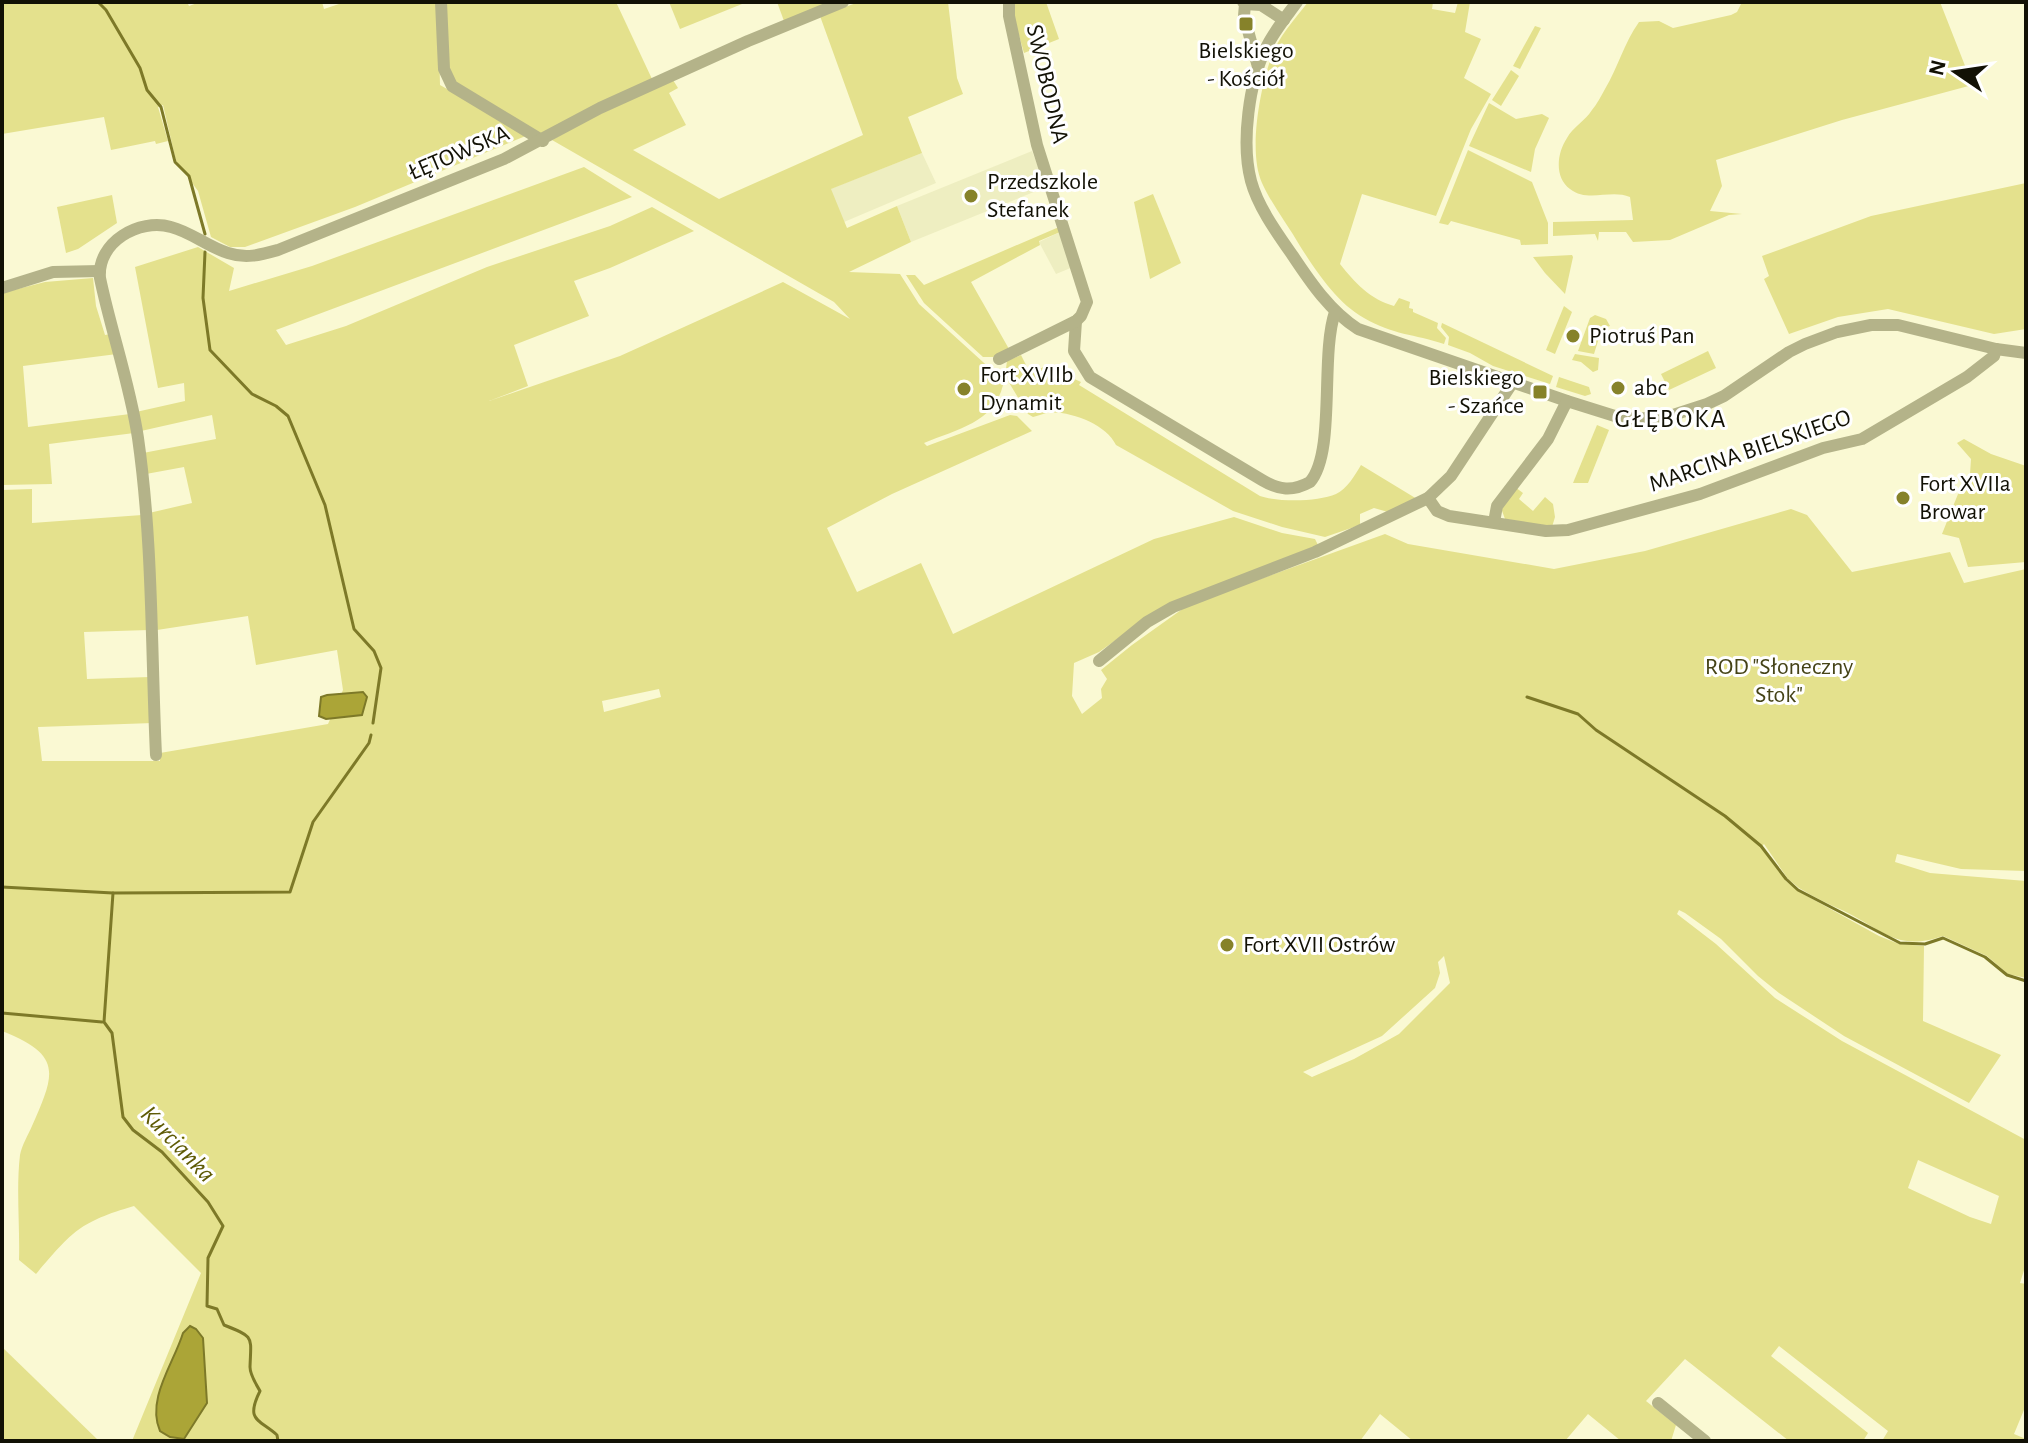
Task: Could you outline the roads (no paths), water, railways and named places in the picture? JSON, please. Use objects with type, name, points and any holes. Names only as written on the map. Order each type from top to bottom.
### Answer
[{"type":"street","points":[[441,2],[444,69],[452,86],[543,141]]},
{"type":"street","name":"ŁĘTOWSKA","points":[[100,271],[105,254],[116,240],[150,225],[179,229],[228,253],[248,257],[278,250],[504,159],[543,141],[600,108],[843,2]]},
{"type":"street","name":"SWOBODNA","points":[[1009,2],[1009,16],[1037,145],[1086,295],[1085,309],[1076,321],[1074,351],[1081,367],[1090,377],[1244,470],[1281,489],[1297,488],[1310,482],[1322,461],[1329,338],[1335,312]]},
{"type":"street","points":[[1297,2],[1271,37],[1258,67],[1246,143],[1251,182],[1279,236],[1335,312],[1369,334],[1567,401],[1618,417],[1637,419],[1673,415],[1724,396],[1805,344],[1837,332],[1871,325],[1898,325],[1996,349],[2026,353]]},
{"type":"street","points":[[1258,67],[1244,16],[1244,3],[1261,5],[1284,20]]},
{"type":"street","points":[[1249,34],[1259,38],[1271,37]]},
{"type":"street","points":[[2,288],[53,272],[100,271],[132,409],[143,477],[153,603],[156,755]]},
{"type":"street","points":[[999,359],[1076,321]]},
{"type":"street","name":"MARCINA BIELSKIEGO","points":[[1428,498],[1437,511],[1449,516],[1546,531],[1568,530],[1733,483],[1823,448],[1862,439],[1967,377],[1994,356],[1996,349]]},
{"type":"street","points":[[1099,661],[1147,622],[1173,607],[1315,552],[1428,498],[1451,476],[1513,382]]},
{"type":"street","points":[[1494,522],[1497,506],[1548,439],[1567,401]]},
{"type":"street","points":[[1658,1403],[1705,1441]]},
{"type":"waterway","points":[[98,2],[106,10],[140,68],[147,90],[161,107],[175,162],[189,176],[205,234]]},
{"type":"waterway","points":[[205,252],[203,298],[210,350],[252,394],[288,416],[325,505],[354,629],[374,651],[381,668],[373,723]]},
{"type":"waterway","points":[[1527,697],[1578,714],[1596,730],[1725,816],[1761,846],[1798,890],[1900,943],[1925,944],[1943,938],[1985,957],[2007,975],[2026,981]]},
{"type":"waterway","points":[[113,893],[290,892],[313,822],[369,743],[371,735]]},
{"type":"waterway","name":"Kurcianka","points":[[2,887],[113,893],[104,1022],[112,1033],[123,1117],[133,1130],[162,1152],[208,1202],[223,1226],[208,1258],[207,1306],[217,1309],[224,1325],[249,1339],[250,1370],[260,1391],[254,1414],[277,1435],[278,1441]]},
{"type":"waterway","points":[[2,1013],[102,1022]]},
{"type":"place","name":"Bielskiego - Kościół","points":[[1246,24]]},
{"type":"place","name":"Przedszkole Stefanek","points":[[971,196]]},
{"type":"place","name":"Piotruś Pan","points":[[1573,336]]},
{"type":"place","name":"abc","points":[[1618,388]]},
{"type":"place","name":"Fort XVIIb Dynamit","points":[[964,389]]},
{"type":"place","name":"Bielskiego - Szańce","points":[[1540,392]]},
{"type":"place","name":"Fort XVIIa Browar","points":[[1903,498]]},
{"type":"place","name":"Fort XVII Ostrów","points":[[1227,945]]},
{"type":"district","name":"GŁĘBOKA","points":[[1671,419]]},
{"type":"park label","name":"ROD \"Słoneczny Stok\"","points":[[1779,681]]}]
